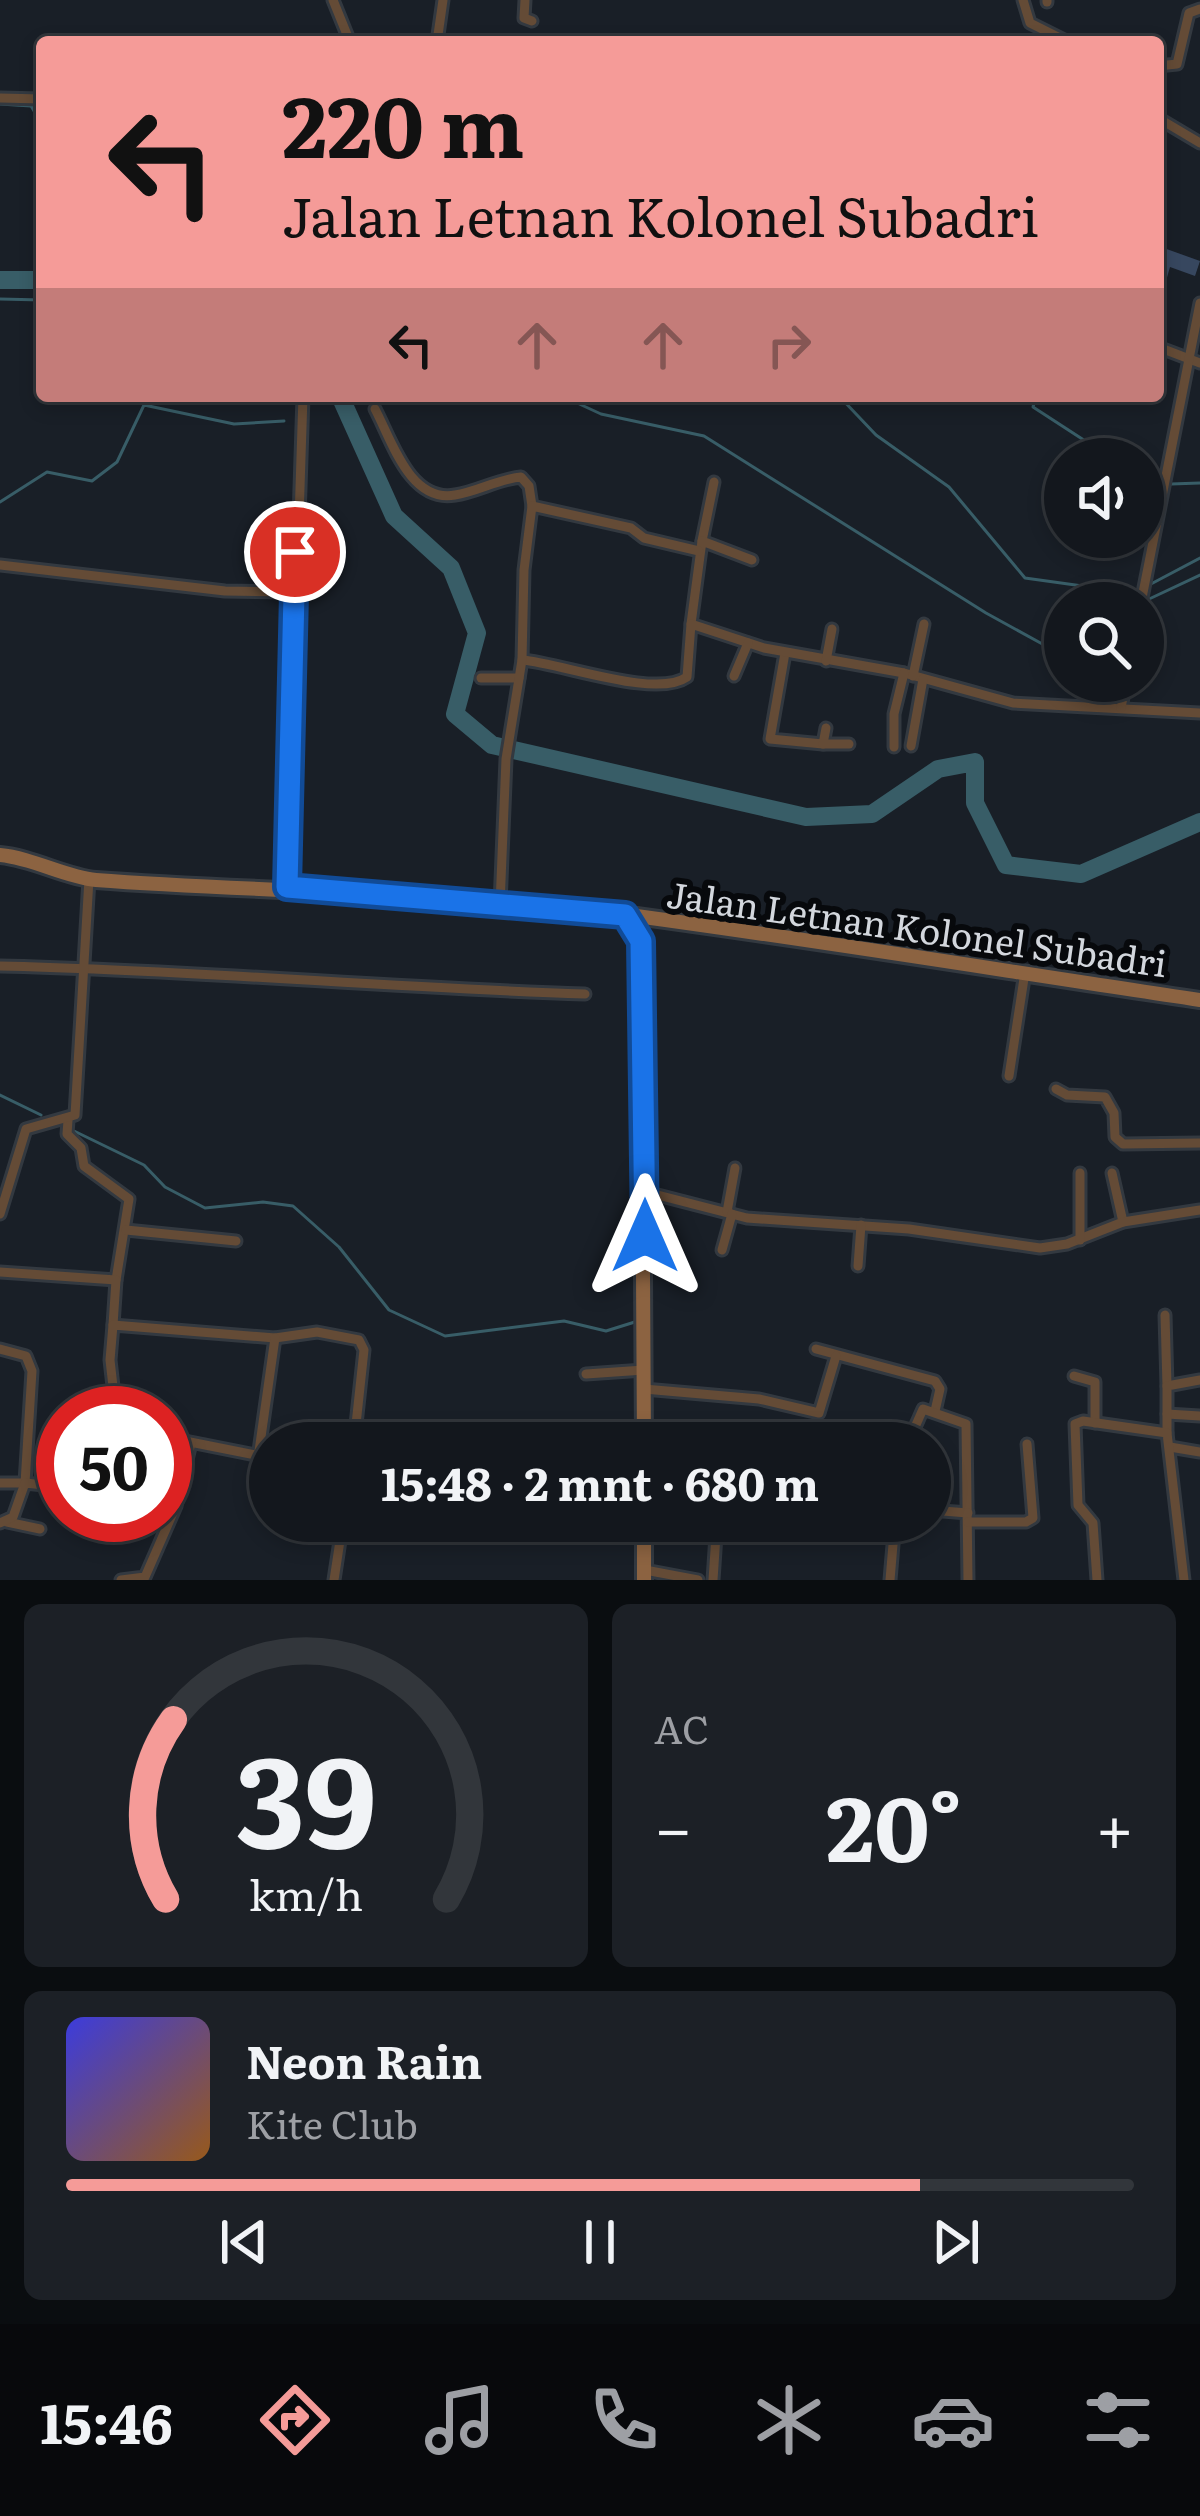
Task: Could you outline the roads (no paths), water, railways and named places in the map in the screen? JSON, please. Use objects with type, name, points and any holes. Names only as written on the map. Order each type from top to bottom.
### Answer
[{"type":"main road","name":"Jalan Letnan Kolonel Subadri","points":[[0,855],[55,866],[89,879],[287,887],[648,917],[1200,1000]]},
{"type":"main road","name":"Jalan Letnan Kolonel Subadri","points":[[625,915],[641,941],[644,1422]]},
{"type":"main road","points":[[641,941],[648,917]]},
{"type":"main road","points":[[644,1542],[645,1575]]},
{"type":"street","points":[[333,0],[348,36]]},
{"type":"street","points":[[438,36],[442,0]]},
{"type":"street","points":[[525,0],[524,18],[532,21]]},
{"type":"street","points":[[1023,0],[1030,23],[1056,36]]},
{"type":"street","points":[[1164,66],[1177,64],[1189,13],[1200,9]]},
{"type":"street","points":[[1182,48],[1200,52]]},
{"type":"street","points":[[0,98],[36,99]]},
{"type":"street","points":[[1164,122],[1200,143]]},
{"type":"street","points":[[1145,582],[1200,303]]},
{"type":"street","points":[[1164,349],[1200,363]]},
{"type":"street","points":[[287,887],[303,402]]},
{"type":"street","points":[[375,409],[414,482],[430,494],[458,495],[520,477],[527,482],[532,506],[521,660],[506,759],[500,905]]},
{"type":"street","points":[[521,660],[656,686],[680,683],[687,677],[700,546],[714,482]]},
{"type":"street","points":[[532,506],[631,528],[644,538],[752,560]]},
{"type":"street","points":[[0,565],[225,592],[293,592]]},
{"type":"street","points":[[691,624],[785,653],[913,676],[1013,703],[1200,712]]},
{"type":"street","points":[[911,746],[913,676],[923,624]]},
{"type":"street","points":[[826,662],[832,629]]},
{"type":"street","points":[[734,676],[748,643]]},
{"type":"street","points":[[785,653],[770,739],[849,744]]},
{"type":"street","points":[[894,747],[894,714],[913,676]]},
{"type":"street","points":[[482,678],[519,678]]},
{"type":"street","points":[[1121,708],[1122,702]]},
{"type":"street","points":[[823,744],[826,728]]},
{"type":"street","points":[[0,1214],[26,1129],[75,1115],[89,879]]},
{"type":"street","points":[[0,966],[84,966],[283,982],[585,994]]},
{"type":"street","points":[[1009,1076],[1024,972]]},
{"type":"street","points":[[1056,1089],[1067,1095],[1105,1097],[1114,1113],[1115,1137],[1123,1144],[1200,1144]]},
{"type":"street","points":[[68,1120],[67,1134],[80,1148],[85,1168],[128,1196],[112,1325],[113,1386]]},
{"type":"street","points":[[722,1250],[735,1168]]},
{"type":"street","points":[[1080,1240],[1081,1173]]},
{"type":"street","points":[[1112,1173],[1123,1222]]},
{"type":"street","points":[[646,1192],[729,1213],[1040,1248],[1080,1240],[1123,1222],[1200,1210]]},
{"type":"street","points":[[858,1266],[861,1225]]},
{"type":"street","points":[[126,1229],[236,1240]]},
{"type":"street","points":[[0,1272],[116,1280]]},
{"type":"street","points":[[1165,1315],[1169,1385]]},
{"type":"street","points":[[112,1325],[275,1338],[317,1332],[361,1342],[364,1359],[356,1422]]},
{"type":"street","points":[[1173,1331],[1167,1433],[1184,1580]]},
{"type":"street","points":[[267,1422],[275,1338]]},
{"type":"street","points":[[0,1349],[26,1357],[32,1365],[25,1484],[18,1506],[3,1522]]},
{"type":"street","points":[[816,1349],[935,1381],[940,1389],[935,1411]]},
{"type":"street","points":[[644,1389],[725,1395],[819,1413],[836,1356]]},
{"type":"street","points":[[586,1374],[644,1370]]},
{"type":"street","points":[[1075,1376],[1095,1382],[1095,1423]]},
{"type":"street","points":[[1169,1385],[1200,1380]]},
{"type":"street","points":[[915,1422],[919,1412],[935,1411],[966,1424],[968,1580]]},
{"type":"street","points":[[1167,1414],[1200,1416]]},
{"type":"street","points":[[1097,1580],[1093,1523],[1078,1505],[1075,1424],[1167,1433]]},
{"type":"street","points":[[192,1443],[249,1455]]},
{"type":"street","points":[[951,1514],[1026,1522],[1033,1518],[1028,1444]]},
{"type":"street","points":[[1170,1447],[1200,1452]]},
{"type":"street","points":[[0,1484],[36,1485]]},
{"type":"street","points":[[3,1522],[36,1528]]},
{"type":"street","points":[[121,1580],[145,1579],[161,1542]]},
{"type":"street","points":[[334,1580],[340,1542]]},
{"type":"street","points":[[713,1580],[716,1542]]},
{"type":"street","points":[[890,1580],[893,1542]]},
{"type":"street","points":[[645,1575],[698,1580]]},
{"type":"waterway","points":[[0,104],[31,106],[36,114]]},
{"type":"waterway","points":[[0,280],[36,280]]},
{"type":"waterway","points":[[0,299],[36,300]]},
{"type":"waterway","points":[[343,402],[394,516],[451,568],[477,633],[455,714],[492,745],[806,817],[872,814],[938,769],[975,762],[975,803],[1006,865],[1081,874],[1200,822]]},
{"type":"waterway","points":[[575,402],[601,414],[704,436],[1044,645]]},
{"type":"waterway","points":[[845,402],[876,435],[949,487],[1025,578],[1054,582]]},
{"type":"waterway","points":[[1034,402],[1033,407],[1081,438]]},
{"type":"waterway","points":[[0,502],[47,472],[92,481],[117,462],[144,405],[234,424],[284,421]]},
{"type":"waterway","points":[[1171,484],[1200,483]]},
{"type":"waterway","points":[[1155,582],[1200,558]]},
{"type":"waterway","points":[[1164,592],[1200,575]]},
{"type":"waterway","points":[[0,1095],[41,1115]]},
{"type":"waterway","points":[[74,1131],[144,1165],[165,1187],[205,1208],[263,1202],[293,1206],[339,1247],[389,1310],[445,1336],[564,1321],[606,1331],[638,1321]]}]
